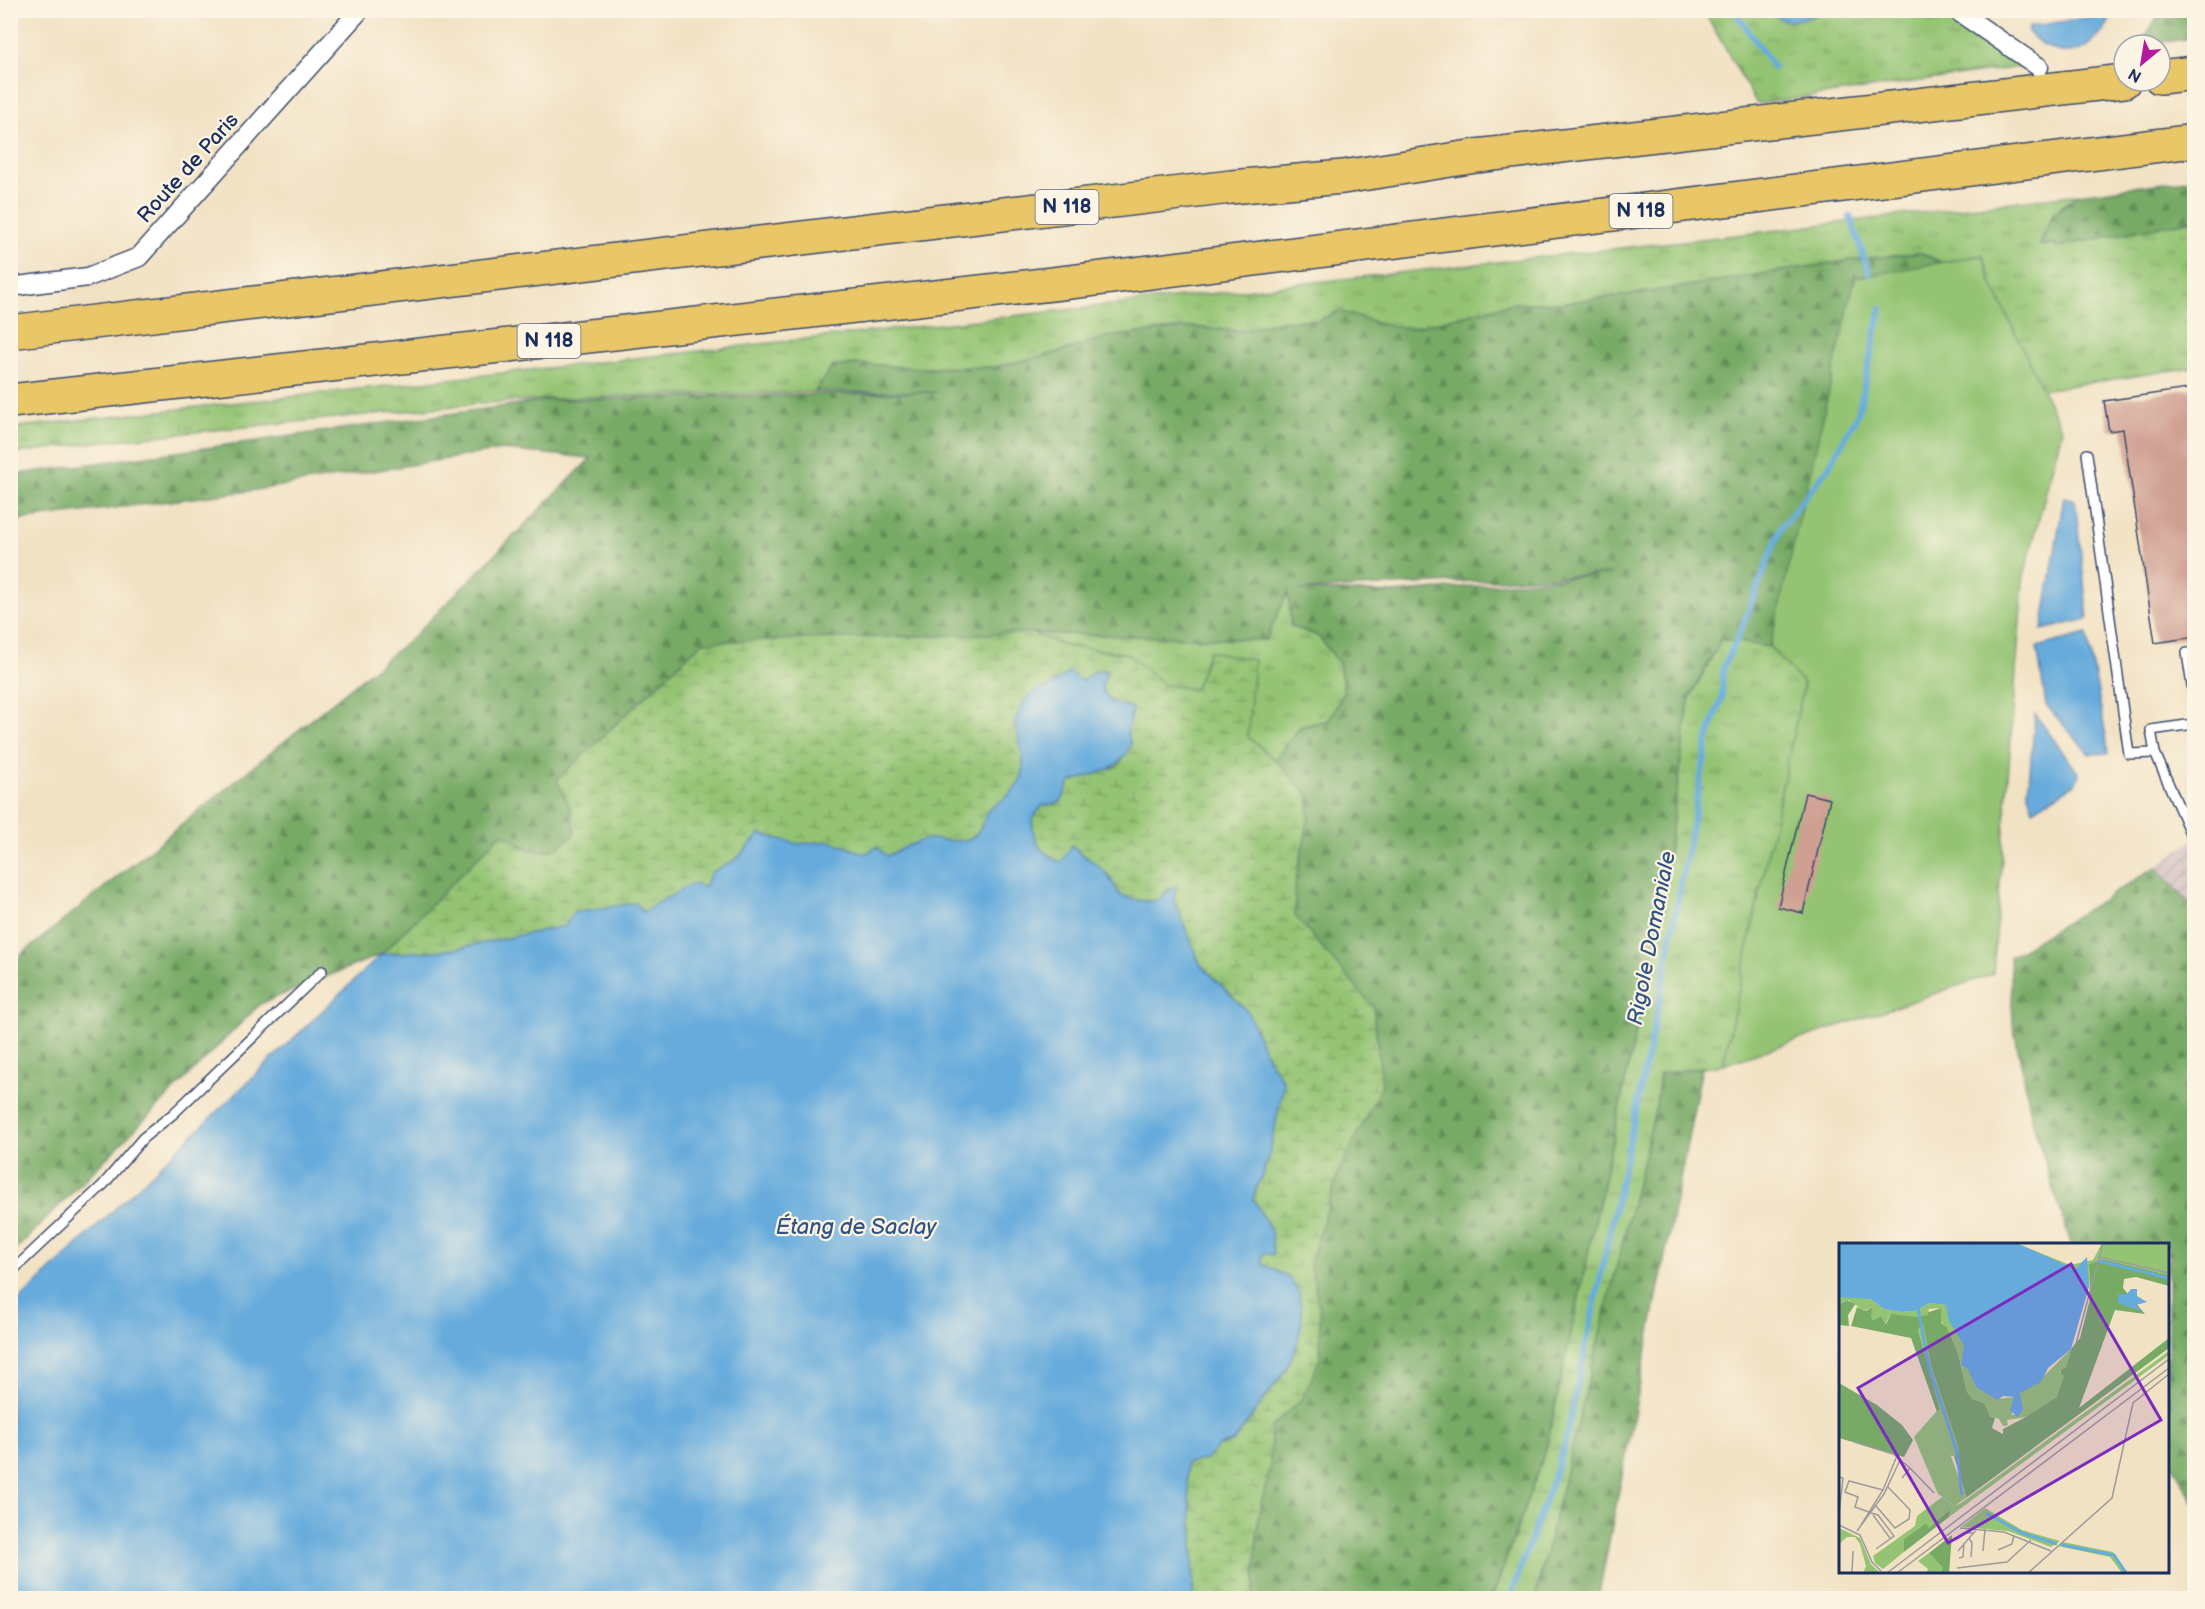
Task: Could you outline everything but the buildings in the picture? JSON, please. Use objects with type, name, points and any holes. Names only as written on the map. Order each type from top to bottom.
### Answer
[{"type":"highway","points":[[2172,76],[2194,74]]},
{"type":"highway","name":"N 118","points":[[10,332],[1195,192],[1343,177],[1476,156],[2112,82]]},
{"type":"highway","name":"N 118","points":[[10,401],[1099,279],[2194,141]]},
{"type":"street","name":"Route de Paris","points":[[10,287],[88,277],[139,257],[360,10]]},
{"type":"street","points":[[1956,10],[2039,67]]},
{"type":"lane","points":[[2087,454],[2129,754],[2155,753]]},
{"type":"lane","points":[[2187,653],[2194,699]]},
{"type":"lane","points":[[2194,724],[2151,730],[2155,753],[2194,842]]},
{"type":"lane","points":[[10,1273],[103,1185],[143,1138],[179,1108],[322,971]]},
{"type":"shaded area","points":[[2194,839],[2194,908],[2156,867]]},
{"type":"green space","points":[[1704,11],[1949,11],[2033,65],[1757,104]]},
{"type":"green space","points":[[2162,11],[2194,11],[2194,38],[2172,41],[2172,33],[2147,33]]},
{"type":"green space","points":[[2194,179],[2194,220],[2061,246],[2040,245],[2053,214],[2079,194]]},
{"type":"green space","points":[[2079,194],[2053,214],[2040,245],[2194,220],[2194,367],[2042,390],[1992,284],[1983,255],[1941,262],[1921,253],[1851,260],[1649,292],[1561,303],[1515,303],[1412,328],[1390,326],[1339,312],[1319,320],[1280,321],[1240,331],[1192,327],[1107,337],[1060,352],[995,367],[921,368],[860,364],[832,367],[815,392],[591,397],[484,403],[106,441],[11,454],[10,428],[1728,236]]},
{"type":"green space","points":[[1921,253],[1941,262],[1788,575],[1770,647],[1721,639],[1689,700],[1659,924],[1546,1449],[1492,1598],[1254,1598],[1258,1516],[1270,1468],[1271,1427],[1302,1399],[1320,1311],[1310,1264],[1338,1173],[1382,1085],[1373,1007],[1295,916],[1295,883],[1309,818],[1309,796],[1275,760],[1300,727],[1329,720],[1344,692],[1339,663],[1318,636],[1291,626],[1288,592],[1266,640],[1031,633],[703,642],[557,780],[571,809],[575,834],[555,849],[539,852],[523,846],[502,833],[382,954],[260,1004],[11,1254],[11,963],[413,637],[591,458],[502,450],[250,491],[11,521],[11,475],[548,400],[937,392],[815,392],[832,367],[860,364],[921,368],[995,367],[1060,352],[1107,337],[1192,327],[1240,331],[1280,321],[1319,320],[1339,311],[1390,326],[1412,328],[1515,303],[1561,303],[1649,292],[1851,260]],"holes":[[[1611,574],[1392,593],[1300,590]]]},
{"type":"green space","points":[[1983,255],[1992,284],[2062,430],[2023,580],[1993,974],[1723,1065],[1804,684],[1770,647],[1855,278]]},
{"type":"green space","points":[[1288,590],[1339,663],[1344,692],[1329,720],[1300,727],[1275,760],[1248,737],[1209,651],[1195,689],[1164,685],[1128,654],[1063,645],[1031,633],[1265,640]]},
{"type":"green space","points":[[1031,633],[1063,645],[1128,654],[1164,685],[1195,689],[1209,651],[1254,660],[1248,737],[1275,760],[1309,796],[1309,818],[1295,883],[1295,916],[1373,1007],[1382,1085],[1338,1173],[1310,1264],[1320,1311],[1320,1359],[1302,1399],[1271,1427],[1270,1468],[1258,1516],[1254,1598],[1193,1598],[1193,1535],[1186,1463],[1205,1460],[1219,1446],[1234,1441],[1285,1371],[1297,1345],[1290,1278],[1262,1264],[1263,1252],[1272,1254],[1271,1231],[1253,1198],[1268,1160],[1284,1083],[1266,1055],[1248,1012],[1200,964],[1169,888],[1158,900],[1142,901],[1119,895],[1110,877],[1073,846],[1062,863],[1043,851],[1037,842],[1032,820],[1042,806],[1061,802],[1070,782],[1118,766],[1131,744],[1127,733],[1132,708],[1111,702],[1100,688],[1107,671],[1095,671],[1082,681],[1052,682],[1014,723],[1022,752],[1023,774],[1012,792],[987,811],[982,830],[970,839],[942,843],[929,839],[887,856],[865,854],[830,841],[798,844],[760,834],[737,859],[712,872],[704,887],[691,885],[643,912],[574,912],[565,926],[450,950],[382,954],[502,833],[522,846],[539,852],[555,849],[575,834],[571,809],[557,780],[703,642]]},
{"type":"green space","points":[[1721,639],[1770,647],[1804,684],[1723,1065],[1660,1074],[1656,1107],[1535,1598],[1492,1598],[1546,1449],[1659,924],[1689,700]]},
{"type":"green space","points":[[2156,867],[2194,908],[2194,1503],[2169,1458],[2169,1243],[2071,1243],[2033,1123],[2013,1024],[2010,957]]},
{"type":"green space","points":[[1702,1067],[1598,1598],[1535,1598],[1656,1107],[1660,1074]]},
{"type":"water","points":[[1772,11],[1827,11],[1790,21],[1777,17]]},
{"type":"water","points":[[2104,15],[2111,16],[2099,36],[2090,44],[2072,52],[2054,50],[2045,46],[2028,32],[2029,27]]},
{"type":"water","points":[[2064,497],[2075,500],[2088,619],[2042,630]]},
{"type":"water","points":[[2087,634],[2109,753],[2089,754],[2046,705],[2037,647]]},
{"type":"water","name":"Étang de Saclay","points":[[1095,671],[1107,671],[1101,688],[1111,702],[1132,708],[1127,733],[1131,744],[1127,753],[1114,766],[1070,782],[1061,802],[1042,806],[1032,820],[1036,841],[1047,855],[1061,863],[1072,845],[1110,878],[1120,895],[1140,901],[1151,901],[1160,898],[1176,886],[1174,900],[1200,964],[1248,1012],[1266,1055],[1284,1083],[1268,1160],[1253,1198],[1271,1231],[1273,1255],[1263,1253],[1262,1264],[1290,1278],[1299,1293],[1302,1321],[1297,1345],[1285,1371],[1234,1441],[1219,1446],[1205,1460],[1186,1463],[1193,1535],[1193,1598],[11,1598],[11,1308],[382,954],[450,950],[565,926],[574,912],[636,903],[643,912],[691,884],[704,887],[712,872],[737,859],[760,834],[798,844],[830,841],[865,854],[877,847],[887,856],[915,843],[931,839],[967,840],[978,831],[987,811],[1012,792],[1023,774],[1022,752],[1014,723],[1025,700],[1039,688],[1047,689],[1069,672],[1082,681]]},
{"type":"water","points":[[2035,714],[2079,774],[2075,784],[2033,810],[2028,794]]},
{"type":"waterway","name":"Rigole Domaniale","points":[[1734,10],[1774,68]]},
{"type":"waterway","name":"Rigole Domaniale","points":[[1850,216],[1869,273]]},
{"type":"waterway","name":"Rigole Domaniale","points":[[1510,1598],[1564,1448],[1659,1002],[1709,734],[1722,697],[1723,668],[1738,637],[1781,528],[1828,468],[1858,414],[1881,308]]}]
